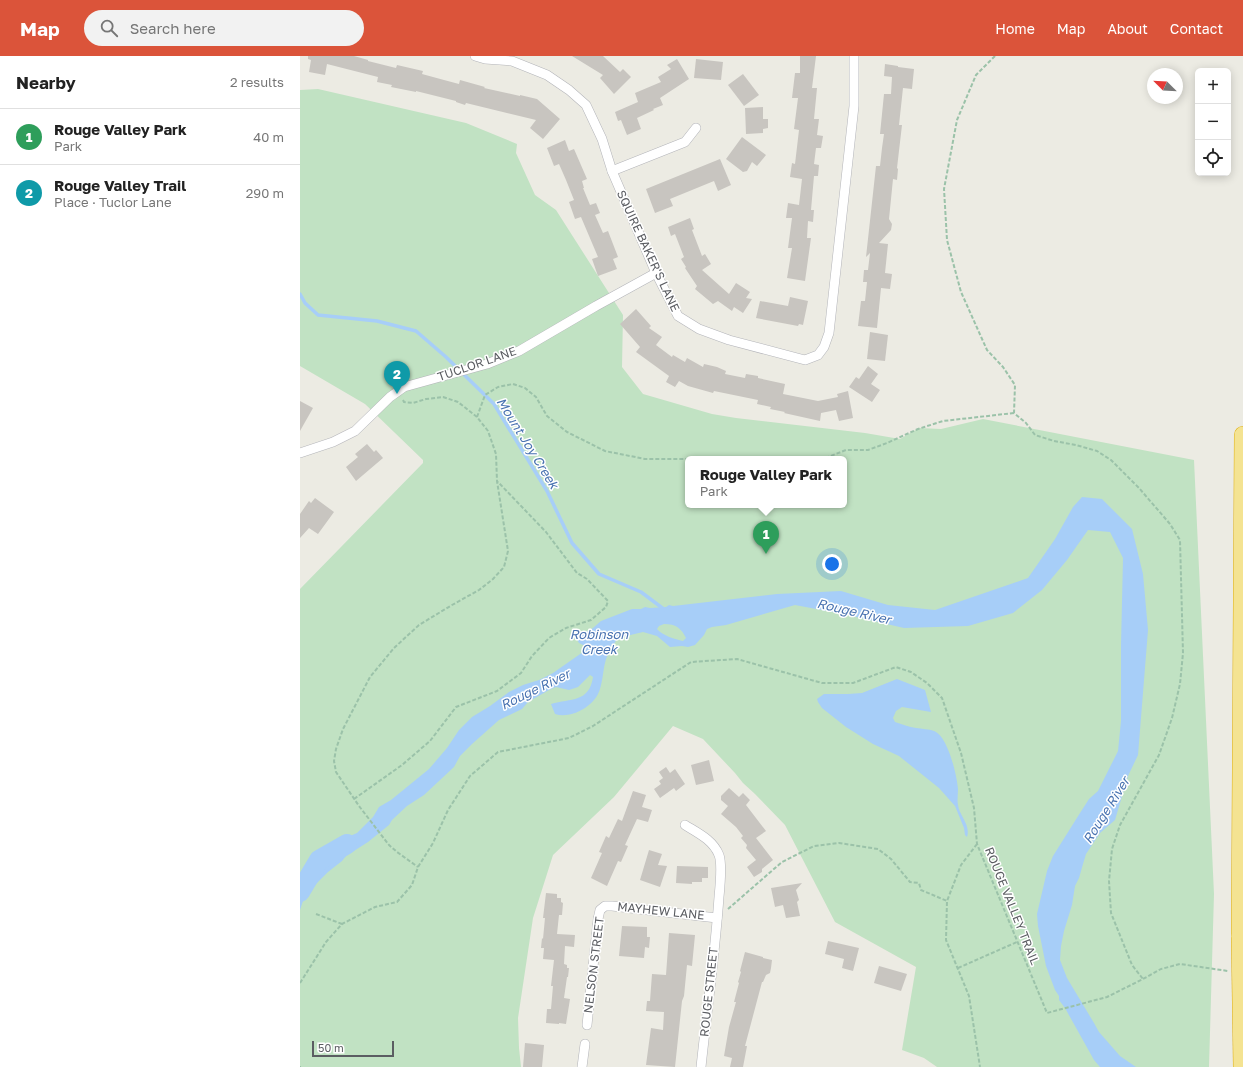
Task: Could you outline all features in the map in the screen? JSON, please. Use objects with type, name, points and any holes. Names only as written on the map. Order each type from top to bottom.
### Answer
[{"type":"highway","points":[[1242,1067],[1240,937],[1243,435]]},
{"type":"street","name":"SQUIRE BAKER'S LANE","points":[[475,56],[485,59],[512,61],[547,76],[569,90],[586,105],[602,139],[612,171],[656,273],[678,316],[699,329],[730,340],[805,360],[818,355],[824,347],[829,333],[854,106],[854,56]]},
{"type":"street","points":[[612,171],[685,142],[696,128]]},
{"type":"street","name":"TUCLOR LANE","points":[[300,453],[333,442],[354,431],[390,397],[404,387],[488,364],[519,351],[656,273]]},
{"type":"street","name":"ROUGE STREET","points":[[686,825],[701,834],[714,846],[720,856],[718,918],[701,1067]]},
{"type":"street","name":"MAYHEW LANE","points":[[605,906],[718,918]]},
{"type":"street","name":"NELSON STREET","points":[[587,1025],[598,919],[600,910],[605,906]]},
{"type":"street","points":[[582,1067],[585,1044]]},
{"type":"path","points":[[995,56],[976,75],[957,120],[944,189],[947,240],[961,292],[987,350],[1003,367],[1015,385],[1014,412],[1026,423],[1035,435],[1097,451],[1110,460],[1143,493],[1170,524],[1180,540],[1183,653],[1180,684],[1172,718],[1159,755],[1120,825],[1112,849],[1109,881],[1110,913],[1132,965],[1143,979]]},
{"type":"path","points":[[477,417],[485,395],[498,387],[513,384],[525,388],[536,398],[547,416],[567,432],[605,451],[645,459],[685,459]]},
{"type":"path","points":[[398,392],[404,402],[413,403],[426,399],[443,397],[458,402],[477,417],[488,432],[496,454],[497,481],[508,551],[504,567],[493,580],[479,590],[419,625],[394,648],[370,677],[342,729],[336,749],[334,761],[336,772],[354,799],[389,845],[418,867]]},
{"type":"path","points":[[831,456],[846,450],[868,450],[918,429],[943,421],[1014,412]]},
{"type":"path","points":[[354,799],[402,765],[430,741],[456,707],[497,691],[521,673],[532,656],[549,638],[566,628],[591,620],[606,608],[608,601],[587,579],[577,573],[546,532],[497,481]]},
{"type":"path","name":"ROUGE VALLEY TRAIL","points":[[300,984],[326,942],[342,924],[375,907],[397,902],[412,885],[418,867],[433,843],[448,810],[470,776],[498,752],[569,738],[593,726],[691,662],[737,659],[822,683],[853,683],[896,667],[911,672],[927,683],[942,698],[961,753],[974,808],[977,844],[1047,1013],[1106,997],[1143,979],[1161,968],[1180,964],[1229,971]]},
{"type":"path","points":[[718,918],[782,862],[814,846],[839,843],[860,845],[878,849],[891,859],[910,882],[919,883],[921,890],[947,901]]},
{"type":"path","points":[[977,844],[961,865],[947,901],[946,940],[969,996],[980,1067]]},
{"type":"path","points":[[316,914],[342,924]]},
{"type":"path","points":[[958,968],[1017,942]]},
{"type":"green space","points":[[318,89],[466,123],[517,144],[516,153],[535,195],[556,210],[623,315],[622,367],[643,394],[712,414],[865,433],[900,439],[919,428],[941,429],[983,419],[1194,460],[1214,894],[1209,1067],[937,1067],[924,1058],[902,1050],[916,967],[835,922],[785,825],[743,783],[703,739],[673,726],[614,797],[553,855],[533,918],[518,1018],[521,1067],[300,1067],[300,589],[423,463],[423,460],[365,404],[300,366],[300,90]]},
{"type":"water","name":"Robinson Creek","points":[[1082,497],[1102,499],[1132,529],[1143,574],[1148,630],[1138,755],[1128,776],[1115,820],[1100,833],[1086,854],[1075,886],[1072,905],[1064,931],[1060,960],[1067,978],[1099,1032],[1120,1056],[1136,1067],[1100,1067],[1094,1060],[1059,1000],[1059,996],[1055,990],[1046,966],[1037,914],[1047,871],[1053,856],[1089,799],[1098,791],[1118,751],[1121,721],[1123,558],[1110,532],[1088,530],[1067,560],[1042,590],[1013,613],[968,626],[904,628],[795,605],[726,625],[712,627],[707,629],[695,645],[688,647],[670,647],[657,636],[643,632],[618,638],[610,650],[606,660],[598,694],[590,704],[573,714],[561,715],[555,714],[551,704],[572,700],[583,695],[588,691],[591,685],[593,677],[590,675],[578,687],[569,690],[556,687],[528,702],[522,709],[499,720],[460,756],[454,767],[424,795],[407,806],[392,820],[389,825],[368,842],[346,856],[328,872],[305,895],[300,910],[300,882],[306,878],[336,842],[357,833],[373,817],[379,807],[391,800],[429,769],[447,748],[459,730],[472,717],[509,692],[553,673],[583,652],[586,649],[585,646],[579,643],[576,638],[593,628],[601,621],[632,609],[641,609],[645,607],[666,607],[669,605],[673,606],[777,594],[841,591],[888,605],[935,610],[1028,578],[1055,539],[1073,507]],"holes":[[[664,624],[678,627],[686,638],[683,641],[662,634],[657,629],[659,626]]]},
{"type":"water","points":[[897,679],[925,690],[931,712],[902,707],[896,711],[893,718],[895,722],[913,728],[934,731],[944,740],[954,766],[958,789],[958,805],[966,824],[968,833],[967,837],[955,806],[939,788],[899,756],[873,744],[846,727],[822,708],[817,699],[824,694],[862,693]]},
{"type":"building","points":[[308,56],[354,56],[396,68],[397,65],[423,71],[422,74],[459,84],[460,80],[485,87],[484,88],[537,99],[560,119],[543,139],[530,128],[536,120],[466,103],[465,105],[456,101],[416,91],[391,87],[392,85],[377,82],[378,77],[327,64],[325,75],[309,72],[311,60],[308,59]]},
{"type":"building","points":[[572,56],[603,56],[620,72],[623,69],[631,77],[614,94],[600,78],[603,75]]},
{"type":"building","points":[[800,56],[816,56],[812,88],[817,88],[814,119],[819,119],[817,135],[823,136],[821,148],[816,148],[814,164],[819,165],[818,176],[814,176],[811,210],[814,210],[813,222],[808,221],[807,238],[811,238],[805,281],[787,278],[792,248],[788,248],[792,218],[786,218],[788,203],[799,205],[802,179],[790,177],[792,163],[795,164],[799,130],[794,129],[798,98],[792,98],[795,73],[800,73]]},
{"type":"building","points":[[677,59],[689,79],[660,98],[663,105],[637,118],[641,129],[627,135],[621,120],[618,121],[615,112],[638,102],[635,93],[661,82],[658,77],[671,69],[667,65]]},
{"type":"building","points":[[696,59],[723,62],[721,80],[694,78]]},
{"type":"building","points":[[885,64],[914,69],[912,89],[903,88],[899,125],[902,125],[897,180],[893,179],[889,219],[892,224],[891,230],[879,243],[888,244],[885,273],[892,274],[890,289],[881,288],[877,328],[858,326],[861,301],[865,301],[867,282],[863,282],[864,270],[868,270],[870,253],[866,257],[876,166],[880,166],[884,134],[880,134],[884,94],[891,94],[892,77],[884,76]]},
{"type":"building","points":[[743,74],[759,95],[744,106],[728,85]]},
{"type":"building","points":[[763,107],[763,119],[768,119],[768,128],[763,129],[763,133],[746,134],[745,108]]},
{"type":"building","points":[[742,137],[766,155],[757,166],[752,162],[747,171],[743,172],[726,159]]},
{"type":"building","points":[[565,140],[569,151],[574,149],[587,179],[582,181],[583,188],[590,205],[596,203],[600,213],[595,215],[603,233],[608,231],[618,257],[613,259],[617,269],[598,276],[592,259],[598,257],[581,217],[575,219],[569,202],[574,200],[559,164],[554,166],[547,148]]},
{"type":"building","points":[[720,159],[731,185],[718,191],[714,181],[670,199],[673,206],[655,213],[646,189]]},
{"type":"building","points":[[690,218],[694,229],[692,230],[702,256],[705,254],[711,264],[702,270],[729,294],[736,283],[750,292],[746,298],[752,299],[743,313],[734,307],[732,311],[718,301],[713,304],[695,289],[697,286],[681,259],[684,257],[675,234],[671,236],[668,227]]},
{"type":"building","points":[[790,297],[808,301],[803,325],[799,324],[798,326],[756,318],[760,301],[788,306]]},
{"type":"building","points":[[636,309],[651,326],[649,328],[662,337],[656,345],[672,357],[673,355],[685,362],[687,358],[703,367],[704,364],[717,367],[726,371],[725,374],[745,378],[746,374],[758,376],[758,378],[785,384],[783,394],[818,401],[838,397],[837,394],[848,391],[853,418],[839,421],[836,410],[821,413],[820,421],[770,409],[771,407],[757,404],[758,400],[714,391],[713,393],[688,386],[679,381],[675,387],[666,382],[669,376],[636,352],[640,347],[620,324]]},
{"type":"building","points":[[870,332],[888,335],[885,361],[867,359]]},
{"type":"building","points":[[868,366],[878,374],[871,384],[880,390],[872,402],[849,387],[856,377],[859,379]]},
{"type":"building","points":[[300,401],[313,408],[300,431]]},
{"type":"building","points":[[367,444],[374,452],[376,450],[383,458],[356,481],[346,467],[358,457],[355,454]]},
{"type":"building","points":[[315,498],[334,512],[318,534],[309,528],[300,538],[300,514],[309,501],[311,503]]},
{"type":"building","points":[[709,760],[714,781],[696,785],[691,765]]},
{"type":"building","points":[[666,767],[670,773],[675,769],[685,784],[676,791],[674,788],[660,798],[654,789],[661,784],[659,781],[663,778],[659,772]]},
{"type":"building","points":[[729,788],[739,797],[743,793],[750,800],[746,805],[766,831],[756,838],[773,860],[762,869],[762,872],[754,877],[747,867],[756,860],[746,848],[747,845],[741,838],[743,836],[736,827],[721,814],[728,806],[721,800],[721,796]]},
{"type":"building","points":[[633,791],[646,795],[642,807],[652,810],[648,822],[637,819],[625,845],[628,846],[621,862],[618,861],[607,886],[591,878],[602,853],[599,852],[606,836],[609,838],[618,819],[622,821]]},
{"type":"building","points":[[649,850],[662,854],[658,865],[667,866],[660,887],[640,880]]},
{"type":"building","points":[[677,866],[708,867],[708,878],[702,878],[702,882],[692,882],[692,884],[676,883]]},
{"type":"building","points":[[802,883],[796,890],[799,900],[797,902],[800,916],[786,918],[783,905],[775,907],[771,888]]},
{"type":"building","points":[[546,893],[557,894],[557,898],[561,898],[561,902],[563,903],[562,915],[559,915],[557,934],[575,935],[574,947],[565,946],[564,964],[567,965],[567,968],[569,968],[564,998],[570,999],[566,1024],[546,1023],[547,1009],[551,1009],[553,986],[551,986],[554,960],[543,959],[544,948],[541,948],[545,918],[543,918]]},
{"type":"building","points":[[622,926],[647,927],[647,937],[650,937],[649,948],[645,947],[644,958],[619,956]]},
{"type":"building","points":[[669,933],[695,935],[692,966],[687,965],[675,1067],[646,1065],[651,1028],[663,1030],[664,1012],[646,1011],[647,1001],[650,1001],[652,974],[666,975]]},
{"type":"building","points":[[828,941],[859,948],[853,971],[842,968],[844,959],[825,954]]},
{"type":"building","points":[[745,952],[772,960],[771,968],[770,973],[766,975],[762,982],[745,1046],[747,1046],[743,1067],[730,1067],[732,1058],[724,1056]]},
{"type":"building","points":[[879,966],[907,974],[901,991],[874,983]]},
{"type":"building","points":[[525,1043],[544,1045],[542,1067],[523,1067]]},
{"type":"waterway","name":"Mount Joy Creek","points":[[300,294],[305,303],[318,315],[377,321],[416,331],[446,357],[494,404],[547,491],[572,543],[599,574],[641,592],[665,610]]},
{"type":"waterway","name":"Rouge River","points":[[300,892],[319,860],[347,844]]},
{"type":"place","name":"Rouge Valley Trail","points":[[397,394]]},
{"type":"place","name":"Rouge Valley Park","points":[[766,554]]}]
